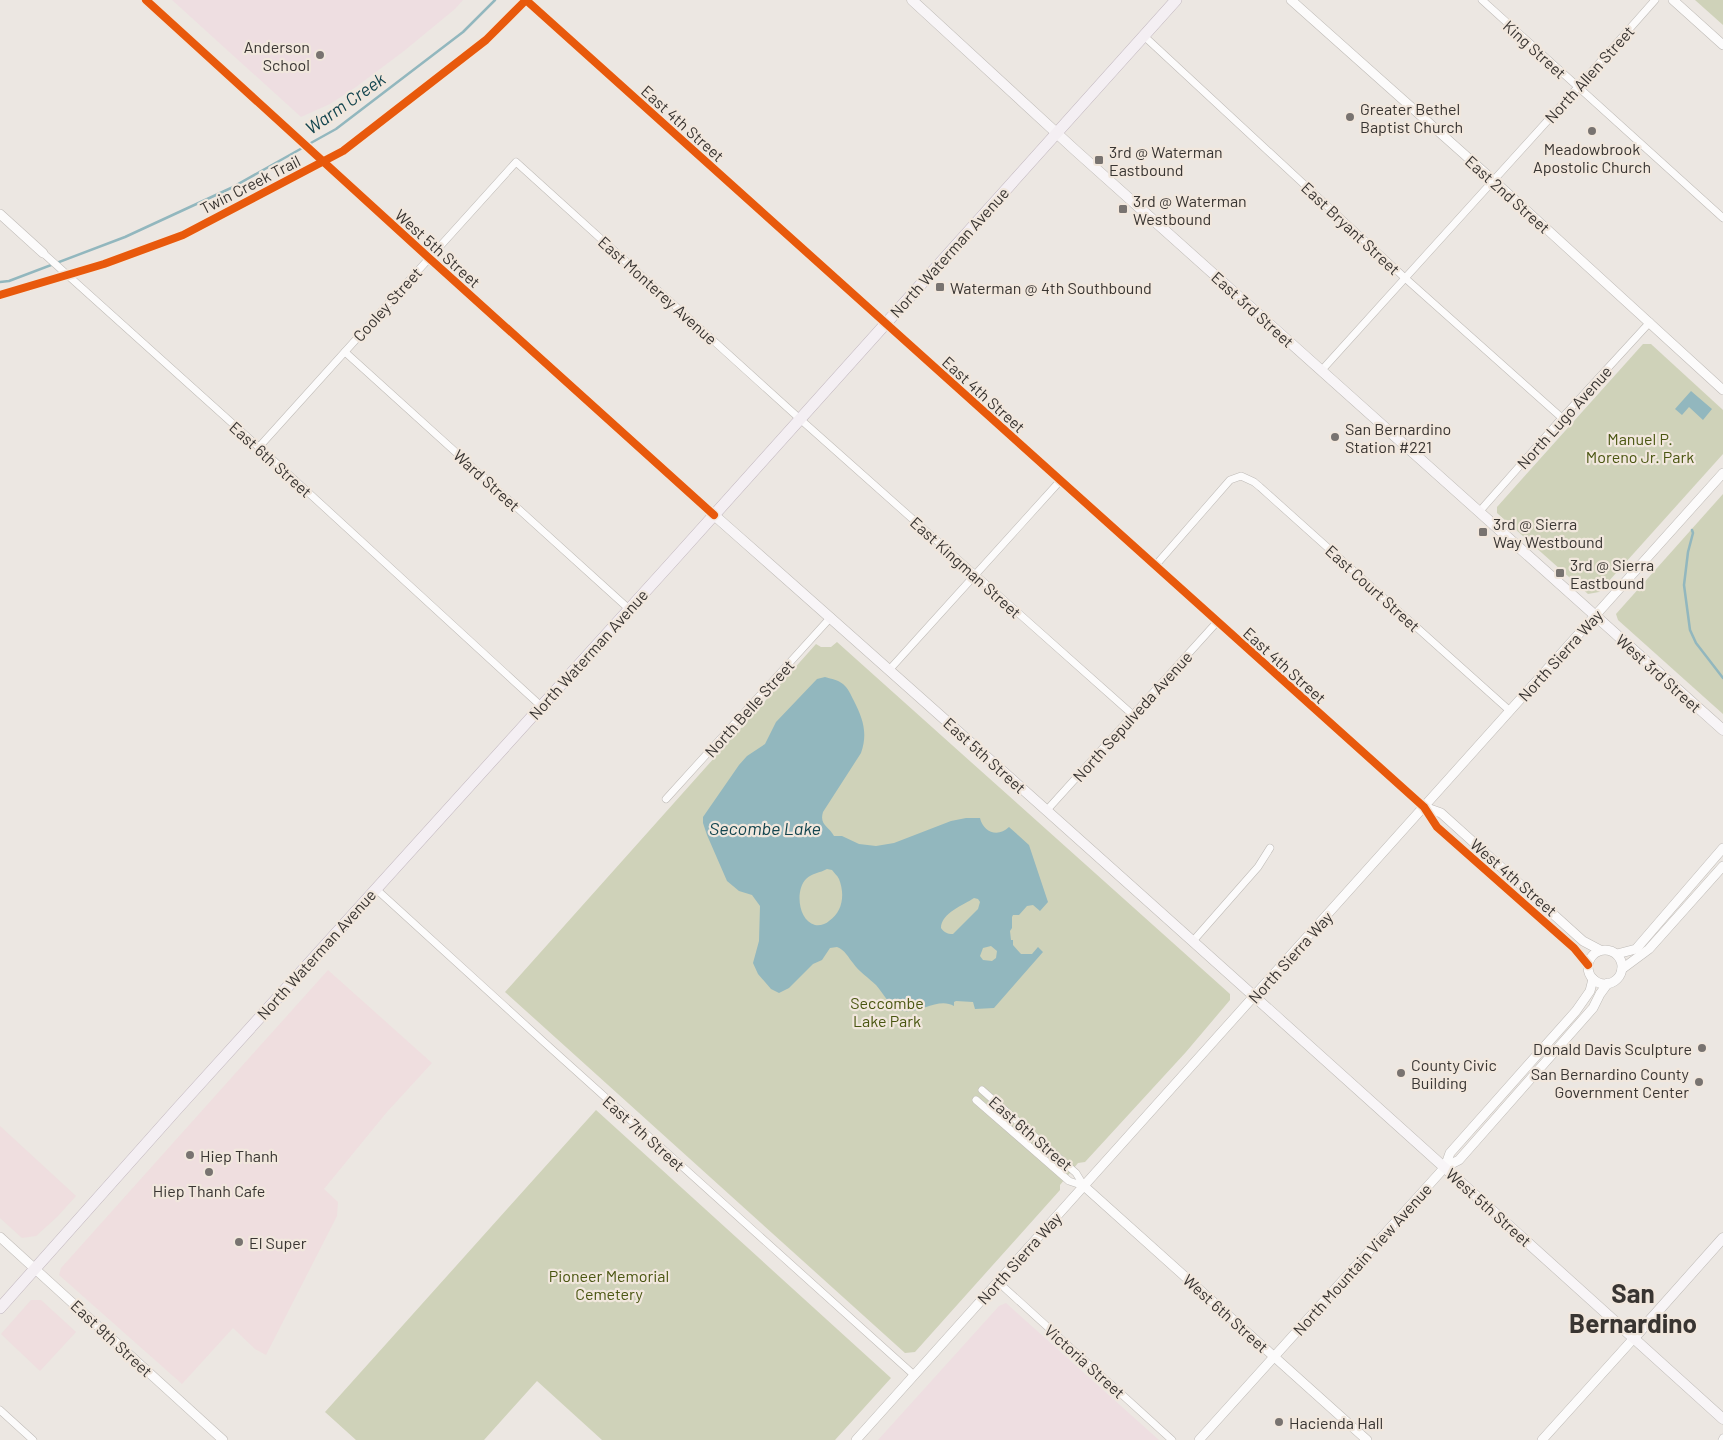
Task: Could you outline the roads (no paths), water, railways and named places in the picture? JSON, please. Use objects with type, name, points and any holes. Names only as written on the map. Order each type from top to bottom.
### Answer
[{"type":"main road","name":"East 3rd Street","points":[[912,0],[1056,132],[1595,616]]},
{"type":"main road","name":"North Waterman Avenue","points":[[0,1308],[1176,0]]},
{"type":"main road","name":"East 5th Street","points":[[714,514],[890,669],[1254,997]]},
{"type":"main road","name":"West 3rd Street","points":[[1595,616],[1723,730]]},
{"type":"main road","name":"West 5th Street","points":[[1254,997],[1723,1419]]},
{"type":"main road","points":[[1634,1338],[1723,1238]]},
{"type":"street","name":"West 5th Street","points":[[146,0],[714,514]]},
{"type":"street","name":"East 4th Street","points":[[526,0],[1424,808]]},
{"type":"street","name":"East 2nd Street","points":[[1291,0],[1493,180],[1723,390]]},
{"type":"street","name":"King Street","points":[[1482,0],[1723,218]]},
{"type":"street","name":"North Allen Street","points":[[1321,371],[1655,0]]},
{"type":"street","points":[[1673,0],[1723,45]]},
{"type":"street","name":"East Bryant Street","points":[[1144,36],[1404,278],[1562,418]]},
{"type":"street","name":"Cooley Street","points":[[259,448],[516,162]]},
{"type":"street","name":"East Monterey Avenue","points":[[516,162],[800,419]]},
{"type":"street","name":"East 6th Street","points":[[0,214],[541,706]]},
{"type":"street","name":"North Lugo Avenue","points":[[1479,512],[1650,322]]},
{"type":"street","name":"Ward Street","points":[[345,352],[630,609]]},
{"type":"street","name":"East Kingman Street","points":[[800,419],[1133,715]]},
{"type":"street","name":"North Sierra Way","points":[[856,1440],[1723,473]]},
{"type":"street","name":"East Court Street","points":[[1155,566],[1230,480],[1241,476],[1254,482],[1510,711]]},
{"type":"street","points":[[890,669],[1060,481]]},
{"type":"street","name":"North Belle Street","points":[[666,799],[831,617]]},
{"type":"street","name":"North Sepulveda Avenue","points":[[1046,810],[1217,622]]},
{"type":"street","name":"West 4th Street","points":[[1424,808],[1441,813],[1583,941],[1600,950]]},
{"type":"street","name":"West 4th Street","points":[[1424,808],[1437,827],[1574,948],[1588,965]]},
{"type":"street","points":[[1193,941],[1258,867],[1270,848]]},
{"type":"street","points":[[1617,954],[1636,949],[1723,848]]},
{"type":"street","points":[[1622,969],[1649,949],[1723,866]]},
{"type":"street","name":"East 7th Street","points":[[376,889],[914,1375]]},
{"type":"street","points":[[1600,950],[1612,951],[1617,954],[1622,964],[1618,978],[1608,984],[1603,984],[1593,979],[1588,965],[1591,957],[1600,950]]},
{"type":"street","name":"North Mountain View Avenue","points":[[1445,1167],[1450,1153],[1580,1006],[1590,991],[1593,979]]},
{"type":"street","name":"North Mountain View Avenue","points":[[1199,1440],[1445,1167],[1458,1160],[1535,1075],[1593,1008],[1608,984]]},
{"type":"street","name":"East 6th Street","points":[[982,1090],[1076,1172],[1084,1186]]},
{"type":"street","name":"East 6th Street","points":[[976,1100],[1069,1181],[1084,1186]]},
{"type":"street","name":"West 6th Street","points":[[1084,1186],[1367,1440]]},
{"type":"street","name":"East 9th Street","points":[[0,1237],[223,1440]]},
{"type":"street","name":"Victoria Street","points":[[998,1282],[1172,1440]]},
{"type":"street","points":[[1542,1440],[1634,1338]]},
{"type":"street","points":[[0,1410],[33,1440]]},
{"type":"water","points":[[1691,391],[1712,409],[1703,420],[1689,407],[1682,415],[1675,409]]},
{"type":"water","name":"Secombe Lake","points":[[825,677],[845,686],[851,694],[864,726],[861,753],[823,812],[823,823],[834,836],[842,836],[859,844],[876,846],[894,843],[951,821],[980,818],[984,827],[991,832],[1000,832],[1009,827],[1029,845],[1048,902],[1040,911],[1033,905],[1027,906],[1019,915],[1013,915],[1010,931],[1011,940],[1013,940],[1013,945],[1021,954],[1032,954],[1038,947],[1043,952],[994,1008],[975,1009],[973,1002],[956,1001],[954,1006],[941,1003],[913,1010],[900,1010],[889,1002],[876,985],[837,947],[830,948],[822,960],[813,964],[789,988],[779,993],[771,989],[758,974],[753,963],[759,941],[760,906],[752,895],[739,891],[727,881],[707,835],[703,817],[739,765],[747,756],[765,744],[776,722],[817,679]],"holes":[[[827,869],[832,870],[839,879],[842,891],[840,908],[828,922],[815,925],[809,922],[802,912],[800,890],[808,877]],[[974,898],[980,902],[978,909],[953,934],[947,933],[941,928],[942,923],[954,910]],[[991,946],[997,951],[996,958],[992,961],[983,960],[980,956],[983,948]]]},
{"type":"waterway","name":"Warm Creek","points":[[309,144],[336,129],[463,32],[495,0]]},
{"type":"waterway","name":"Warm Creek","points":[[0,282],[9,281],[125,237],[231,188],[304,147]]},
{"type":"waterway","points":[[1692,530],[1684,585],[1690,630],[1696,643],[1723,678]]},
{"type":"place","name":"Anderson School","points":[[320,55]]},
{"type":"place","name":"Greater Bethel Baptist Church","points":[[1350,117]]},
{"type":"place","name":"Meadowbrook Apostolic Church","points":[[1592,131]]},
{"type":"place","name":"3rd @ Waterman Eastbound","points":[[1099,160]]},
{"type":"place","name":"3rd @ Waterman Westbound","points":[[1123,209]]},
{"type":"place","name":"Waterman @ 4th Southbound","points":[[940,287]]},
{"type":"place","name":"San Bernardino Station #221","points":[[1335,437]]},
{"type":"place","name":"3rd @ Sierra Way Westbound","points":[[1483,532]]},
{"type":"place","name":"3rd @ Sierra Eastbound","points":[[1560,573]]},
{"type":"place","name":"Donald Davis Sculpture","points":[[1702,1048]]},
{"type":"place","name":"County Civic Building","points":[[1401,1073]]},
{"type":"place","name":"San Bernardino County Government Center","points":[[1699,1082]]},
{"type":"place","name":"Hiep Thanh","points":[[190,1155]]},
{"type":"place","name":"Hiep Thanh Cafe","points":[[209,1172]]},
{"type":"place","name":"El Super","points":[[239,1242]]},
{"type":"place","name":"Hacienda Hall","points":[[1279,1422]]},
{"type":"district","name":"San Bernardino","points":[[1633,1307]]},
{"type":"park label","name":"Manuel P. Moreno Jr. Park","points":[[1640,447]]},
{"type":"park label","name":"Seccombe Lake Park","points":[[887,1011]]},
{"type":"park label","name":"Pioneer Memorial Cemetery","points":[[609,1284]]}]
